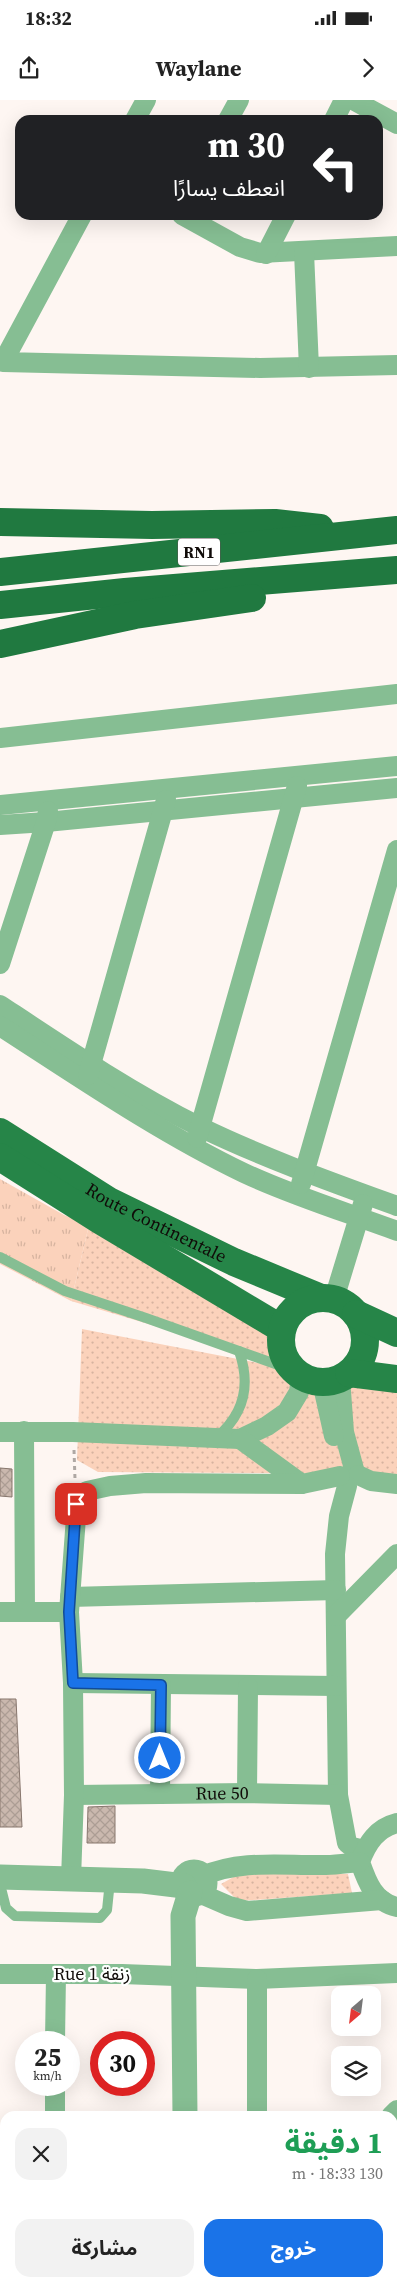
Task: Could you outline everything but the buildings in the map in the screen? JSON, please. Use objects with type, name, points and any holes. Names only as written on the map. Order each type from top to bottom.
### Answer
[{"type":"highway","points":[[0,522],[152,525],[275,523],[310,525],[353,534]]},
{"type":"highway","name":"RN1","points":[[0,572],[246,548],[397,530]]},
{"type":"highway","points":[[0,644],[135,615],[299,591],[347,578],[391,571]]},
{"type":"highway","name":"RN1","points":[[0,605],[126,592],[391,571]]},
{"type":"main road","name":"Route Continentale","points":[[0,1132],[117,1205],[234,1262],[337,1304],[397,1333]]},
{"type":"main road","name":"Route Continentale","points":[[0,1157],[98,1219],[282,1329]]},
{"type":"main road","points":[[321,1376],[358,1364],[364,1345],[363,1325],[337,1304],[308,1300],[288,1316],[282,1329],[282,1352],[321,1376],[397,1379]]},
{"type":"street","points":[[138,115],[146,100]]},
{"type":"street","points":[[231,115],[239,100]]},
{"type":"street","points":[[336,115],[344,100]]},
{"type":"street","points":[[353,100],[380,115]]},
{"type":"street","points":[[383,116],[397,124]]},
{"type":"street","points":[[79,220],[3,362],[309,368],[397,366]]},
{"type":"street","points":[[191,220],[240,247],[266,254],[397,246]]},
{"type":"street","points":[[266,254],[283,220]]},
{"type":"street","points":[[304,252],[309,368]]},
{"type":"street","points":[[0,738],[397,694]]},
{"type":"street","points":[[0,806],[397,766]]},
{"type":"street","points":[[194,1147],[299,776]]},
{"type":"street","points":[[88,1073],[165,811],[168,788]]},
{"type":"street","points":[[0,825],[397,788]]},
{"type":"street","points":[[0,964],[46,822],[50,802]]},
{"type":"street","points":[[298,1196],[397,850]]},
{"type":"street","points":[[0,1005],[88,1073],[194,1147],[244,1173],[298,1196],[397,1231]]},
{"type":"street","points":[[0,1026],[88,1073],[200,1127],[304,1173],[397,1206]]},
{"type":"street","points":[[337,1304],[365,1195]]},
{"type":"street","points":[[0,1432],[73,1432],[240,1439],[268,1426],[287,1412],[298,1392],[321,1376],[333,1434],[349,1475],[336,1538],[338,1796],[346,1844],[362,1856],[372,1891],[389,1904]]},
{"type":"street","points":[[24,1431],[25,1612]]},
{"type":"street","points":[[240,1439],[302,1484]]},
{"type":"street","points":[[71,1879],[74,1795],[73,1683],[69,1605],[76,1504],[87,1491],[110,1486],[146,1483],[302,1484],[349,1475],[371,1481],[397,1484]]},
{"type":"street","points":[[336,1616],[397,1554]]},
{"type":"street","points":[[0,1612],[25,1612],[69,1605],[336,1590]]},
{"type":"street","points":[[73,1683],[248,1687],[336,1686]]},
{"type":"street","points":[[160,1794],[161,1685]]},
{"type":"street","points":[[247,1793],[248,1687]]},
{"type":"street","name":"Rue 50","points":[[74,1795],[247,1793],[338,1796]]},
{"type":"street","points":[[185,2111],[183,1916],[194,1887],[221,1868],[253,1864],[327,1865],[362,1856],[371,1840],[380,1831],[397,1823]]},
{"type":"street","points":[[0,1877],[143,1881],[194,1887],[229,1906],[247,1911],[389,1904]]},
{"type":"street","name":"Rue 1 زنقة","points":[[0,1974],[122,1974],[257,1979],[397,1973]]},
{"type":"street","points":[[55,2031],[56,1974]]},
{"type":"street","points":[[257,1979],[257,2111]]},
{"type":"street","points":[[55,2096],[55,2111]]},
{"type":"lane","points":[[0,1257],[65,1291],[239,1351],[321,1376]]},
{"type":"lane","points":[[216,1438],[235,1418],[241,1405],[246,1378],[239,1351]]},
{"type":"lane","points":[[0,1884],[6,1908],[15,1916],[100,1918],[107,1910],[110,1880]]},
{"type":"path","points":[[73,1432],[76,1504]]},
{"type":"green space","points":[[0,1179],[64,1215],[89,1225],[71,1301],[0,1264]]},
{"type":"green space","points":[[89,1225],[296,1347],[295,1356],[300,1371],[397,1390],[397,1474],[98,1472],[77,1460],[82,1329],[284,1368],[219,1345],[71,1301]]},
{"type":"green space","points":[[239,1874],[348,1874],[352,1893],[238,1901],[221,1884]]},
{"type":"route","points":[[76,1504],[69,1612],[73,1683],[161,1685],[160,1758]]}]
